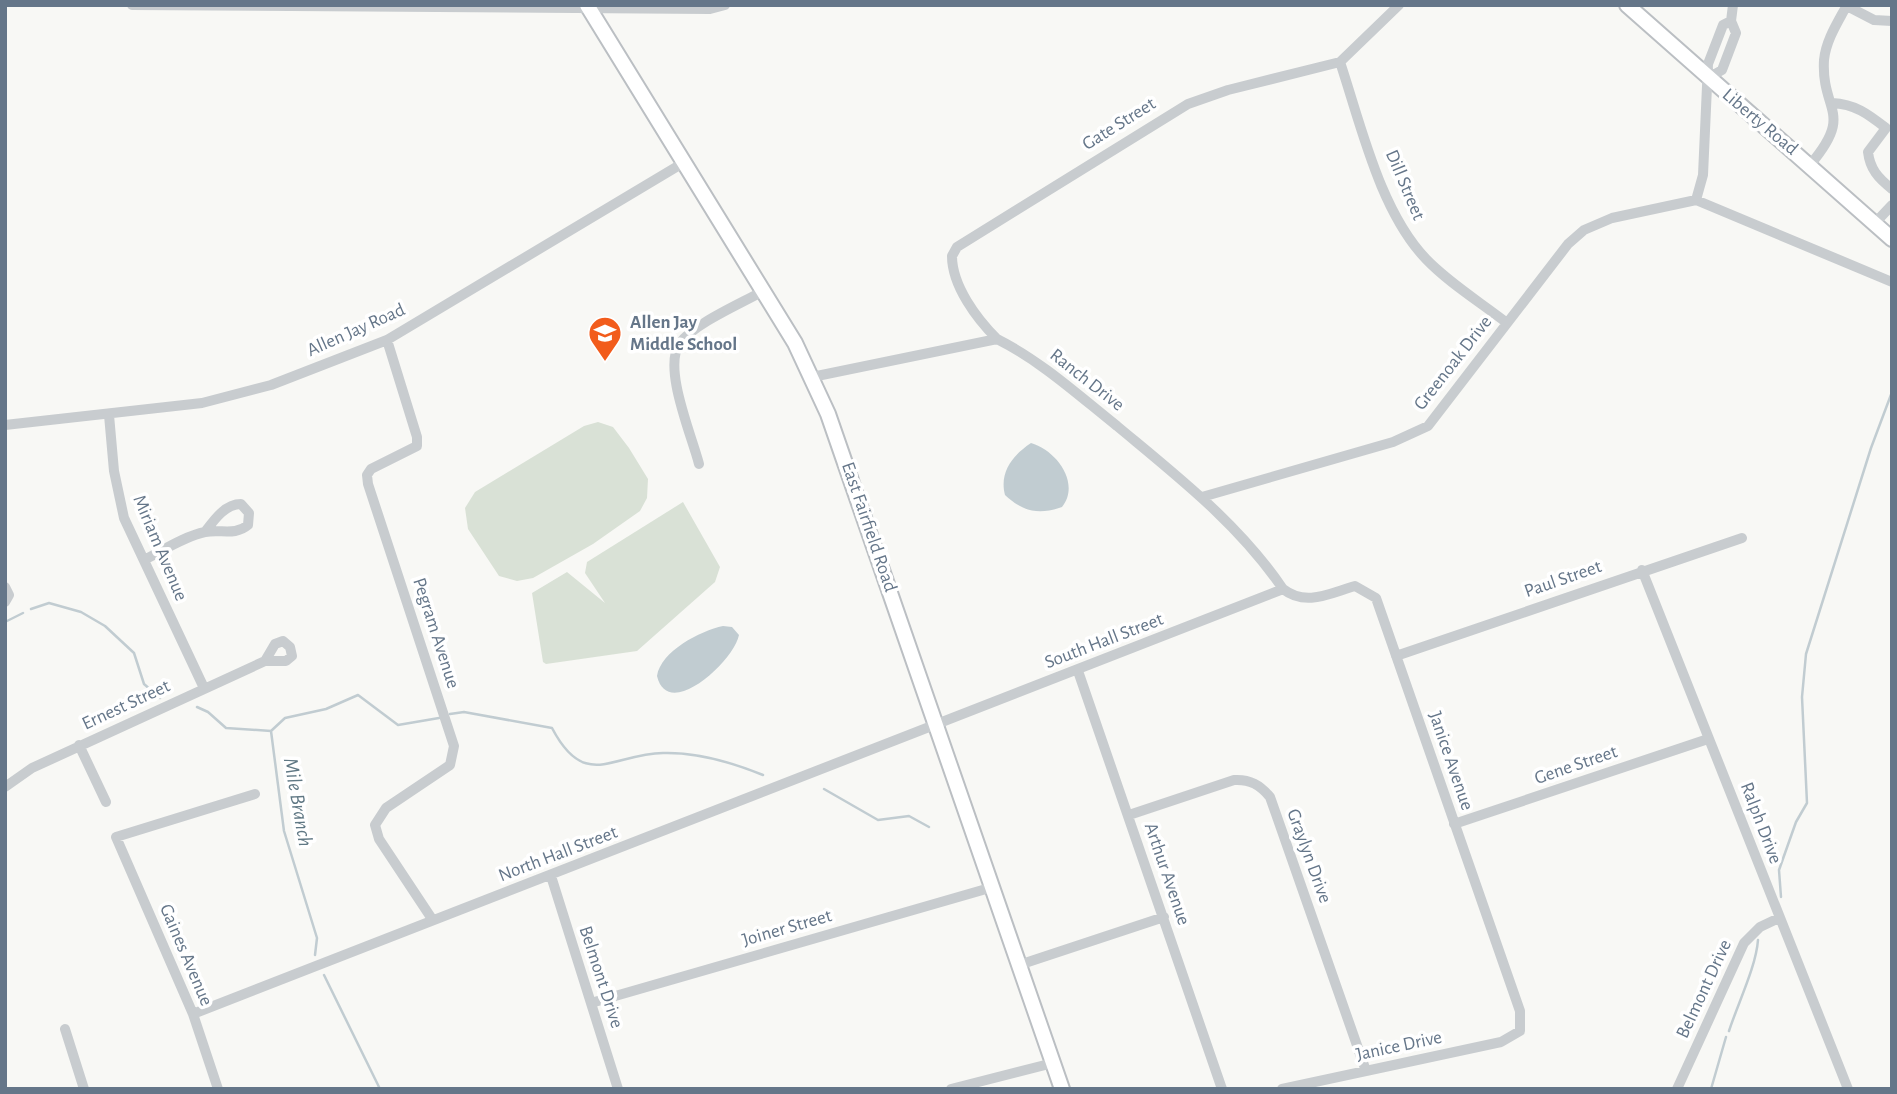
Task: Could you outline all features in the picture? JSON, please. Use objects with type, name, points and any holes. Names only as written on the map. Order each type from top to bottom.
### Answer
[{"type":"main road","name":"Liberty Road","points":[[1627,5],[1892,239]]},
{"type":"main road","name":"East Fairfield Road","points":[[589,7],[763,290],[812,377],[868,522],[1062,1089]]},
{"type":"street","points":[[132,5],[710,9],[725,5]]},
{"type":"street","name":"Gate Street","points":[[997,339],[978,318],[956,277],[952,256],[957,247],[1188,104],[1228,90],[1340,62],[1399,5]]},
{"type":"street","points":[[1733,5],[1731,22],[1723,25],[1708,64],[1703,174],[1696,200],[1892,282]]},
{"type":"street","points":[[1810,165],[1828,144],[1834,129],[1824,62],[1826,46],[1847,6],[1874,19],[1892,21]]},
{"type":"street","name":"Dill Street","points":[[1340,62],[1381,180],[1401,226],[1427,260],[1507,323]]},
{"type":"street","points":[[1832,103],[1849,104],[1889,125],[1868,152],[1876,175],[1892,189]]},
{"type":"street","name":"Allen Jay Road","points":[[5,425],[202,403],[249,391],[387,340],[684,163]]},
{"type":"street","name":"Greenoak Drive","points":[[1202,498],[1393,442],[1428,426],[1578,234],[1612,218],[1696,200]]},
{"type":"street","points":[[1874,223],[1892,205]]},
{"type":"street","points":[[699,464],[684,417],[674,365],[679,345],[690,334],[763,290]]},
{"type":"street","points":[[812,377],[997,339]]},
{"type":"street","name":"Ranch Drive","points":[[997,339],[1051,372],[1202,498],[1231,525],[1283,589]]},
{"type":"street","name":"Pegram Avenue","points":[[387,340],[418,437],[416,446],[371,469],[367,475],[368,484],[454,746],[450,765],[386,808],[375,825],[379,839],[432,919]]},
{"type":"street","name":"Miriam Avenue","points":[[109,415],[119,500],[204,688]]},
{"type":"street","points":[[144,560],[205,532]]},
{"type":"street","name":"Paul Street","points":[[1396,656],[1742,538]]},
{"type":"street","name":"Ralph Drive","points":[[1642,570],[1847,1089]]},
{"type":"street","name":"Janice Avenue","points":[[1283,589],[1294,598],[1306,600],[1355,586],[1367,590],[1376,598],[1520,1011],[1520,1031]]},
{"type":"street","points":[[5,587],[9,595],[5,601]]},
{"type":"street","name":"South Hall Street","points":[[935,723],[1283,589]]},
{"type":"street","name":"Ernest Street","points":[[5,787],[32,768],[265,661]]},
{"type":"street","name":"Arthur Avenue","points":[[1078,670],[1222,1089]]},
{"type":"street","name":"North Hall Street","points":[[192,1014],[909,736],[935,723]]},
{"type":"street","name":"Gene Street","points":[[1454,824],[1709,739]]},
{"type":"street","points":[[79,746],[106,802]]},
{"type":"street","name":"Graylyn Drive","points":[[1129,815],[1234,780],[1250,781],[1264,789],[1274,808],[1366,1071]]},
{"type":"street","name":"Gaines Avenue","points":[[218,1089],[192,1014],[116,837],[256,794]]},
{"type":"street","name":"Belmont Drive","points":[[551,876],[618,1089]]},
{"type":"street","name":"Joiner Street","points":[[592,1003],[993,887]]},
{"type":"street","points":[[1020,965],[1164,917]]},
{"type":"street","name":"Belmont Drive","points":[[1677,1089],[1744,943],[1760,927],[1779,918]]},
{"type":"street","points":[[65,1029],[84,1089]]},
{"type":"street","name":"Janice Drive","points":[[1282,1089],[1501,1042],[1520,1031]]},
{"type":"street","points":[[951,1089],[1053,1063]]},
{"type":"shaded area","points":[[598,422],[613,427],[648,479],[647,498],[640,511],[593,544],[533,578],[517,581],[499,576],[468,529],[465,508],[475,492],[584,426]]},
{"type":"shaded area","points":[[1031,443],[1049,453],[1063,469],[1069,488],[1062,507],[1046,511],[1032,510],[1018,505],[1005,495],[1004,479],[1009,465],[1018,453]]},
{"type":"shaded area","points":[[683,502],[720,567],[715,582],[637,651],[546,664],[543,662],[532,593],[567,572],[605,603],[585,573],[587,562]]},
{"type":"shaded area","points":[[723,626],[732,627],[739,635],[726,659],[714,672],[686,690],[674,693],[663,689],[657,676],[666,658],[693,637]]},
{"type":"waterway","points":[[1781,897],[1779,870],[1796,822],[1807,803],[1802,697],[1806,654],[1871,448],[1892,392]]},
{"type":"waterway","name":"Mile Branch","points":[[31,609],[49,603],[81,612],[105,626],[134,653],[144,684],[160,698]]},
{"type":"waterway","name":"Mile Branch","points":[[5,622],[23,613]]},
{"type":"waterway","points":[[271,731],[285,718],[326,709],[358,695],[398,725],[439,718]]},
{"type":"waterway","name":"Mile Branch","points":[[197,707],[208,712],[226,728],[271,731],[284,831],[317,938],[315,955]]},
{"type":"waterway","points":[[450,714],[464,712],[552,728],[564,747],[576,759],[588,764],[676,753],[714,759],[763,775]]},
{"type":"waterway","points":[[824,789],[878,820],[909,816],[929,827]]},
{"type":"waterway","points":[[1729,1031],[1750,973],[1758,940]]},
{"type":"waterway","name":"Mile Branch","points":[[324,975],[380,1089]]},
{"type":"waterway","points":[[1711,1089],[1726,1037]]},
{"type":"place","name":"Allen Jay Middle School","points":[[605,363]]}]
